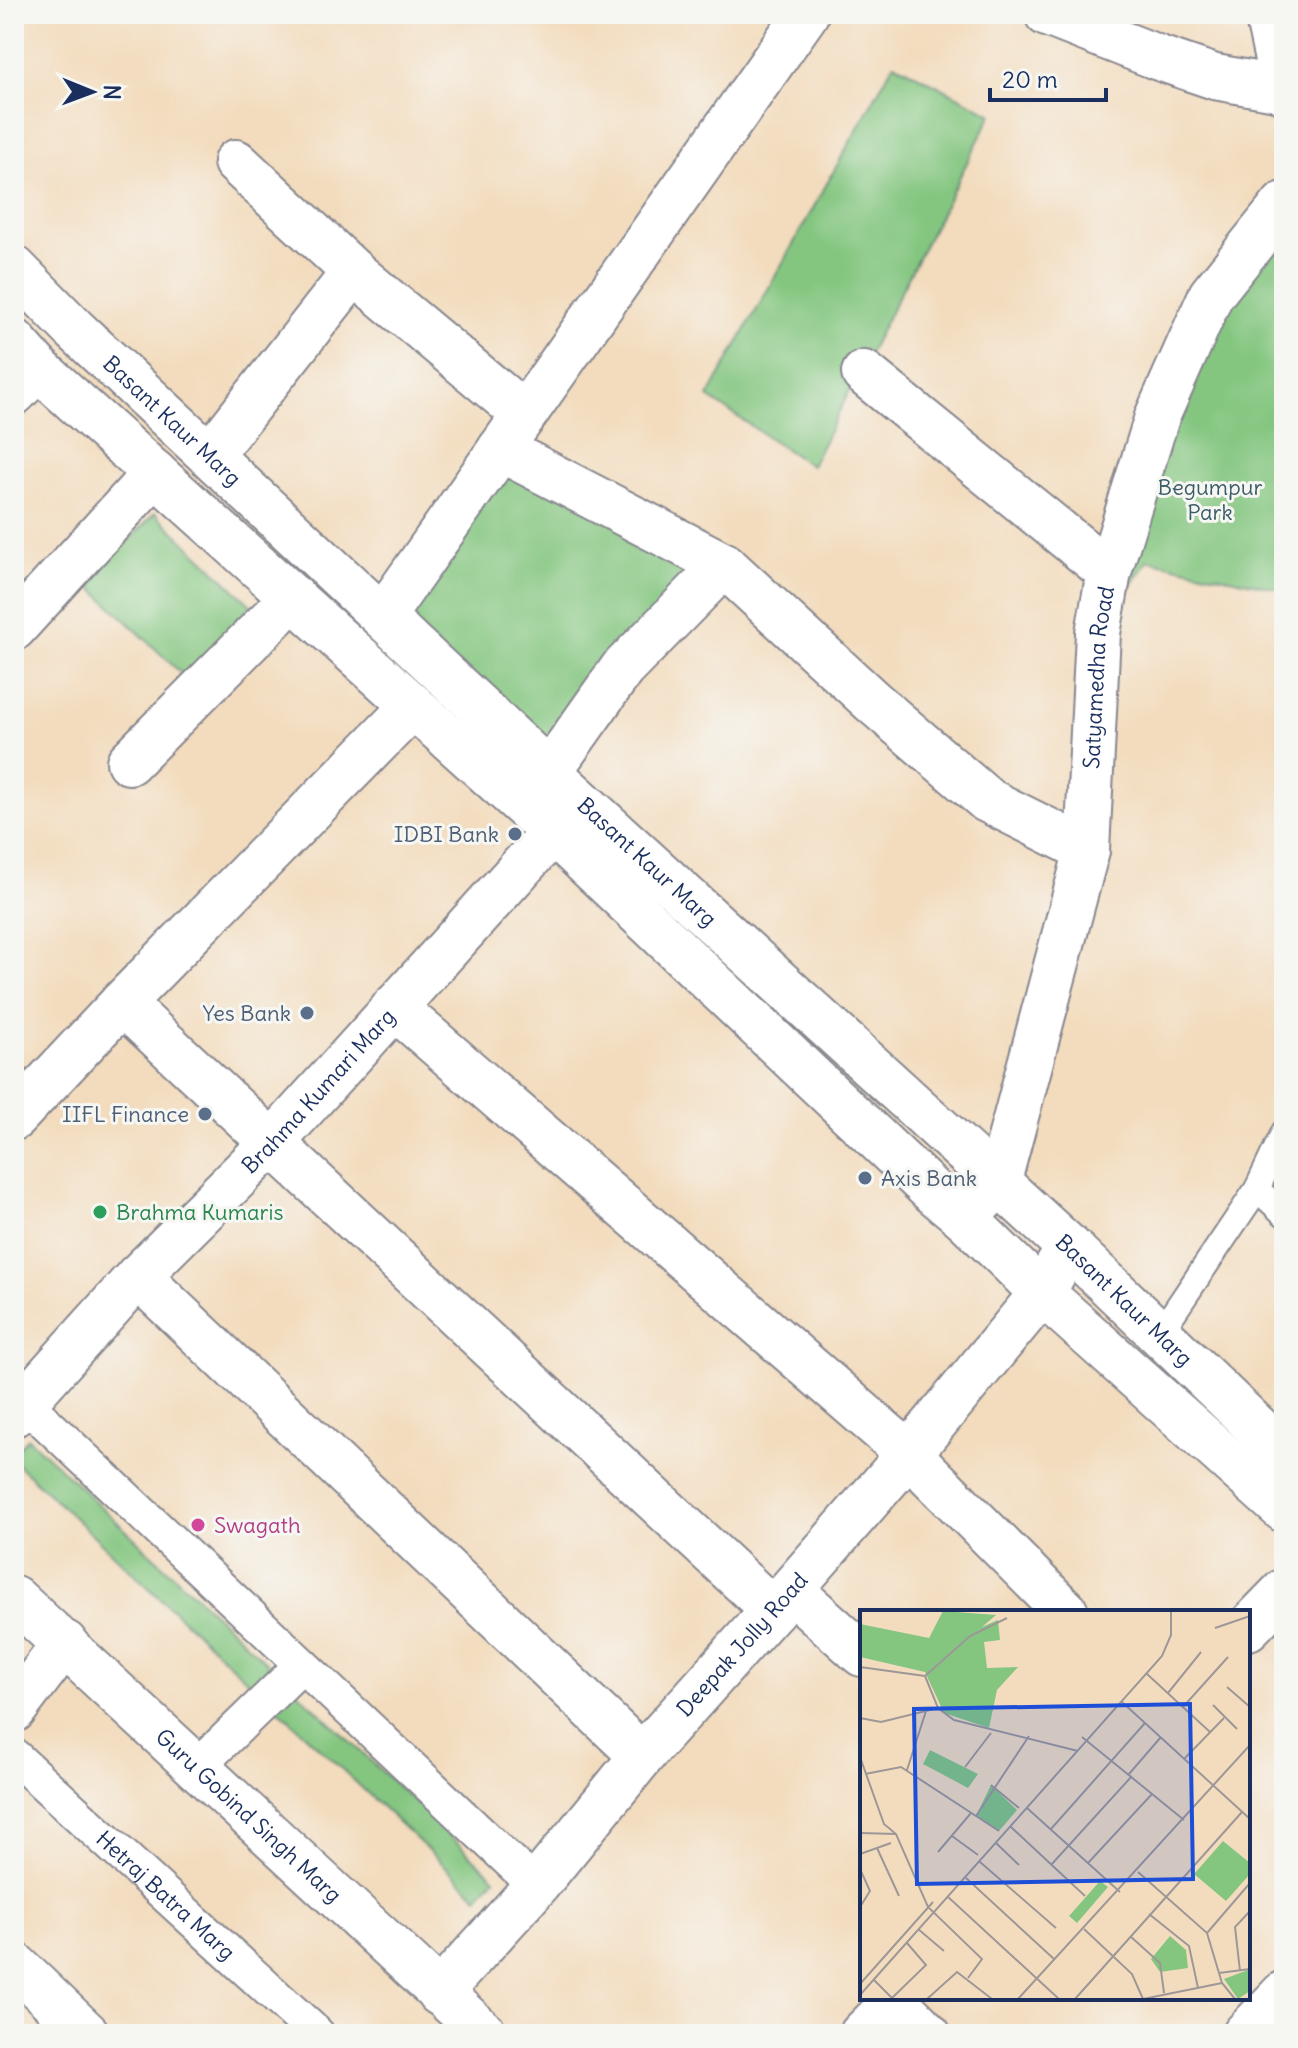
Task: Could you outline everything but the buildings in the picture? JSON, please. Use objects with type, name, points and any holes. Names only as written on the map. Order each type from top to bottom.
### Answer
[{"type":"street","points":[[383,616],[806,14]]},
{"type":"street","points":[[1047,14],[1215,77],[1284,90],[1267,14]]},
{"type":"street","points":[[236,162],[354,272],[512,432],[724,565],[873,702],[987,800],[1087,850]]},
{"type":"street","name":"Satyamedha Road","points":[[998,1184],[1087,850],[1098,633],[1109,572],[1157,417],[1211,295],[1284,204]]},
{"type":"street","name":"Basant Kaur Marg","points":[[14,268],[74,329],[549,772],[1069,1247],[1158,1336],[1284,1453]]},
{"type":"street","points":[[210,455],[354,272]]},
{"type":"street","name":"Basant Kaur Marg","points":[[22,368],[155,473],[553,832],[919,1179],[1284,1510]]},
{"type":"street","points":[[864,373],[1109,572]]},
{"type":"street","points":[[14,628],[155,473]]},
{"type":"street","points":[[549,772],[622,669],[724,565]]},
{"type":"street","points":[[129,762],[293,597]]},
{"type":"street","points":[[14,1118],[122,1003],[413,706]]},
{"type":"street","name":"Brahma Kumari Marg","points":[[19,1408],[138,1276],[273,1142],[553,832]]},
{"type":"street","points":[[122,1003],[782,1600],[860,1653]]},
{"type":"street","points":[[394,1007],[909,1454],[1064,1610]]},
{"type":"street","points":[[965,1218],[998,1184]]},
{"type":"street","name":"Deepak Jolly Road","points":[[439,1993],[536,1886],[642,1756],[909,1454],[1042,1293],[1069,1247]]},
{"type":"street","points":[[138,1276],[642,1756]]},
{"type":"street","points":[[19,1408],[302,1665],[536,1886]]},
{"type":"street","points":[[1250,1626],[1284,1591]]},
{"type":"street","name":"Guru Gobind Singh Marg","points":[[14,1598],[485,2034]]},
{"type":"street","points":[[14,1710],[65,1643]]},
{"type":"street","points":[[197,1767],[302,1665]]},
{"type":"street","name":"Hetraj Batra Marg","points":[[14,1756],[317,2034]]},
{"type":"street","points":[[14,1964],[87,2034]]},
{"type":"street","points":[[1245,2034],[1283,1996]]},
{"type":"street","points":[[862,2034],[897,2000],[928,2034]]},
{"type":"lane","points":[[1158,1336],[1257,1189],[1284,1132]]},
{"type":"lane","points":[[1257,1189],[1284,1214]]},
{"type":"green space","points":[[894,63],[992,114],[811,466],[708,397]]},
{"type":"green space","name":"Begumpur Park","points":[[1284,204],[1284,590],[1148,560],[1098,633],[1211,295]]},
{"type":"green space","points":[[500,449],[724,565],[536,757],[383,616]]},
{"type":"green space","points":[[155,513],[258,612],[191,683],[88,584]]},
{"type":"green space","points":[[28,1438],[495,1878],[478,1897],[14,1461],[14,1453]]},
{"type":"place","name":"IDBI Bank","points":[[515,834]]},
{"type":"place","name":"Yes Bank","points":[[307,1013]]},
{"type":"place","name":"IIFL Finance","points":[[205,1114]]},
{"type":"place","name":"Axis Bank","points":[[865,1178]]},
{"type":"place","name":"Brahma Kumaris","points":[[100,1212]]},
{"type":"place","name":"Swagath","points":[[198,1525]]}]
